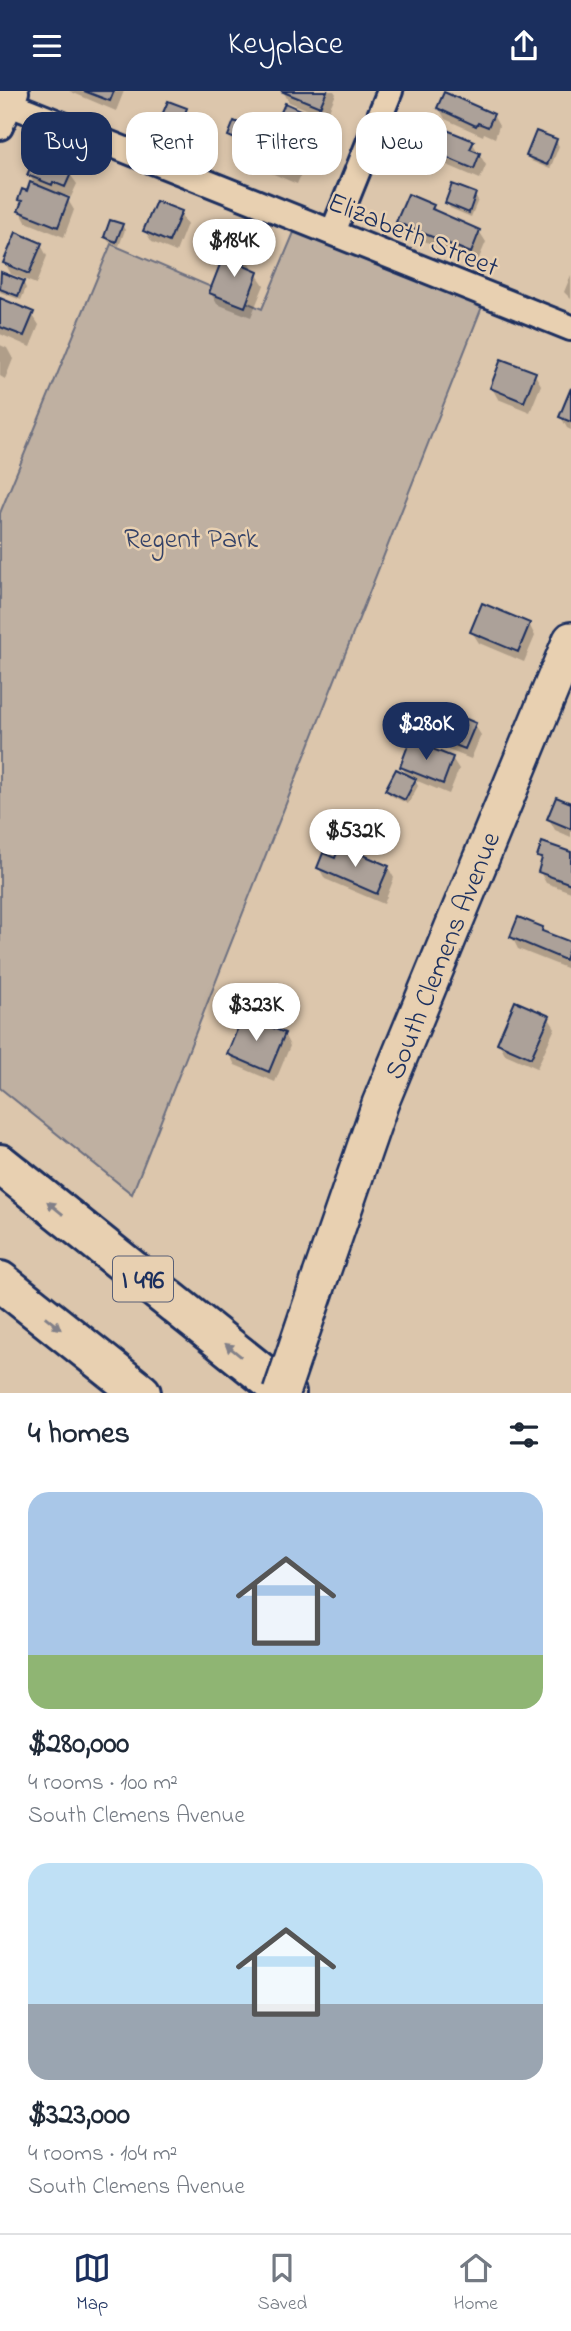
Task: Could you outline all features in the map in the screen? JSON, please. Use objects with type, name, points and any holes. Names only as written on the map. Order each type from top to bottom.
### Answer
[{"type":"highway","name":"I 496","points":[[0,1164],[284,1393]]},
{"type":"highway","points":[[0,1281],[141,1393]]},
{"type":"street","points":[[332,232],[390,91]]},
{"type":"street","points":[[0,127],[9,99]]},
{"type":"street","name":"Elizabeth Street","points":[[9,99],[571,328]]},
{"type":"street","name":"South Clemens Avenue","points":[[284,1393],[380,1104],[571,640]]},
{"type":"green space","name":"Regent Park","points":[[300,218],[487,294],[132,1194],[0,1088],[0,513],[111,244],[262,309]]},
{"type":"building","points":[[84,91],[114,91],[110,101]]},
{"type":"building","points":[[281,91],[327,91],[320,107]]},
{"type":"building","points":[[444,92],[494,114],[488,127],[478,123],[476,126],[437,108]]},
{"type":"building","points":[[168,101],[187,108],[185,112],[163,112]]},
{"type":"building","points":[[285,103],[305,112],[281,112]]},
{"type":"building","points":[[447,130],[474,141],[470,149],[480,153],[474,169],[447,158]]},
{"type":"building","points":[[536,131],[557,139],[547,165],[526,156]]},
{"type":"building","points":[[27,175],[70,175],[65,187],[53,182],[52,185]]},
{"type":"building","points":[[30,182],[69,198],[58,227],[18,211],[22,201],[18,200],[22,189],[27,191]]},
{"type":"building","points":[[452,184],[476,193],[469,213],[445,203]]},
{"type":"building","points":[[408,194],[434,205],[432,209],[480,230],[471,253],[396,222]]},
{"type":"building","points":[[156,201],[182,211],[169,242],[143,231]]},
{"type":"building","points":[[110,220],[123,224],[116,242],[104,237]]},
{"type":"building","points":[[16,232],[42,243],[29,274],[3,263]]},
{"type":"building","points":[[226,249],[248,257],[244,266],[258,272],[245,307],[209,293]]},
{"type":"building","points":[[1,272],[24,281],[18,296],[0,289]]},
{"type":"building","points":[[0,298],[34,312],[24,336],[0,327]]},
{"type":"building","points":[[501,359],[536,372],[524,402],[490,388]]},
{"type":"building","points":[[571,388],[571,422],[559,417]]},
{"type":"building","points":[[482,603],[530,623],[518,652],[470,632]]},
{"type":"building","points":[[445,710],[476,723],[465,749],[434,737]]},
{"type":"building","points":[[410,740],[453,757],[443,784],[400,767]]},
{"type":"building","points":[[396,769],[416,779],[405,800],[385,790]]},
{"type":"building","points":[[556,797],[571,803],[571,829],[547,819]]},
{"type":"building","points":[[542,842],[571,852],[571,884],[538,872],[542,858],[537,857]]},
{"type":"building","points":[[340,845],[389,866],[377,894],[317,868],[323,853],[335,858]]},
{"type":"building","points":[[518,917],[543,927],[542,931],[571,942],[565,960],[510,937]]},
{"type":"building","points":[[515,1001],[550,1016],[531,1058],[497,1043]]},
{"type":"building","points":[[243,1015],[285,1033],[269,1072],[227,1054]]}]
